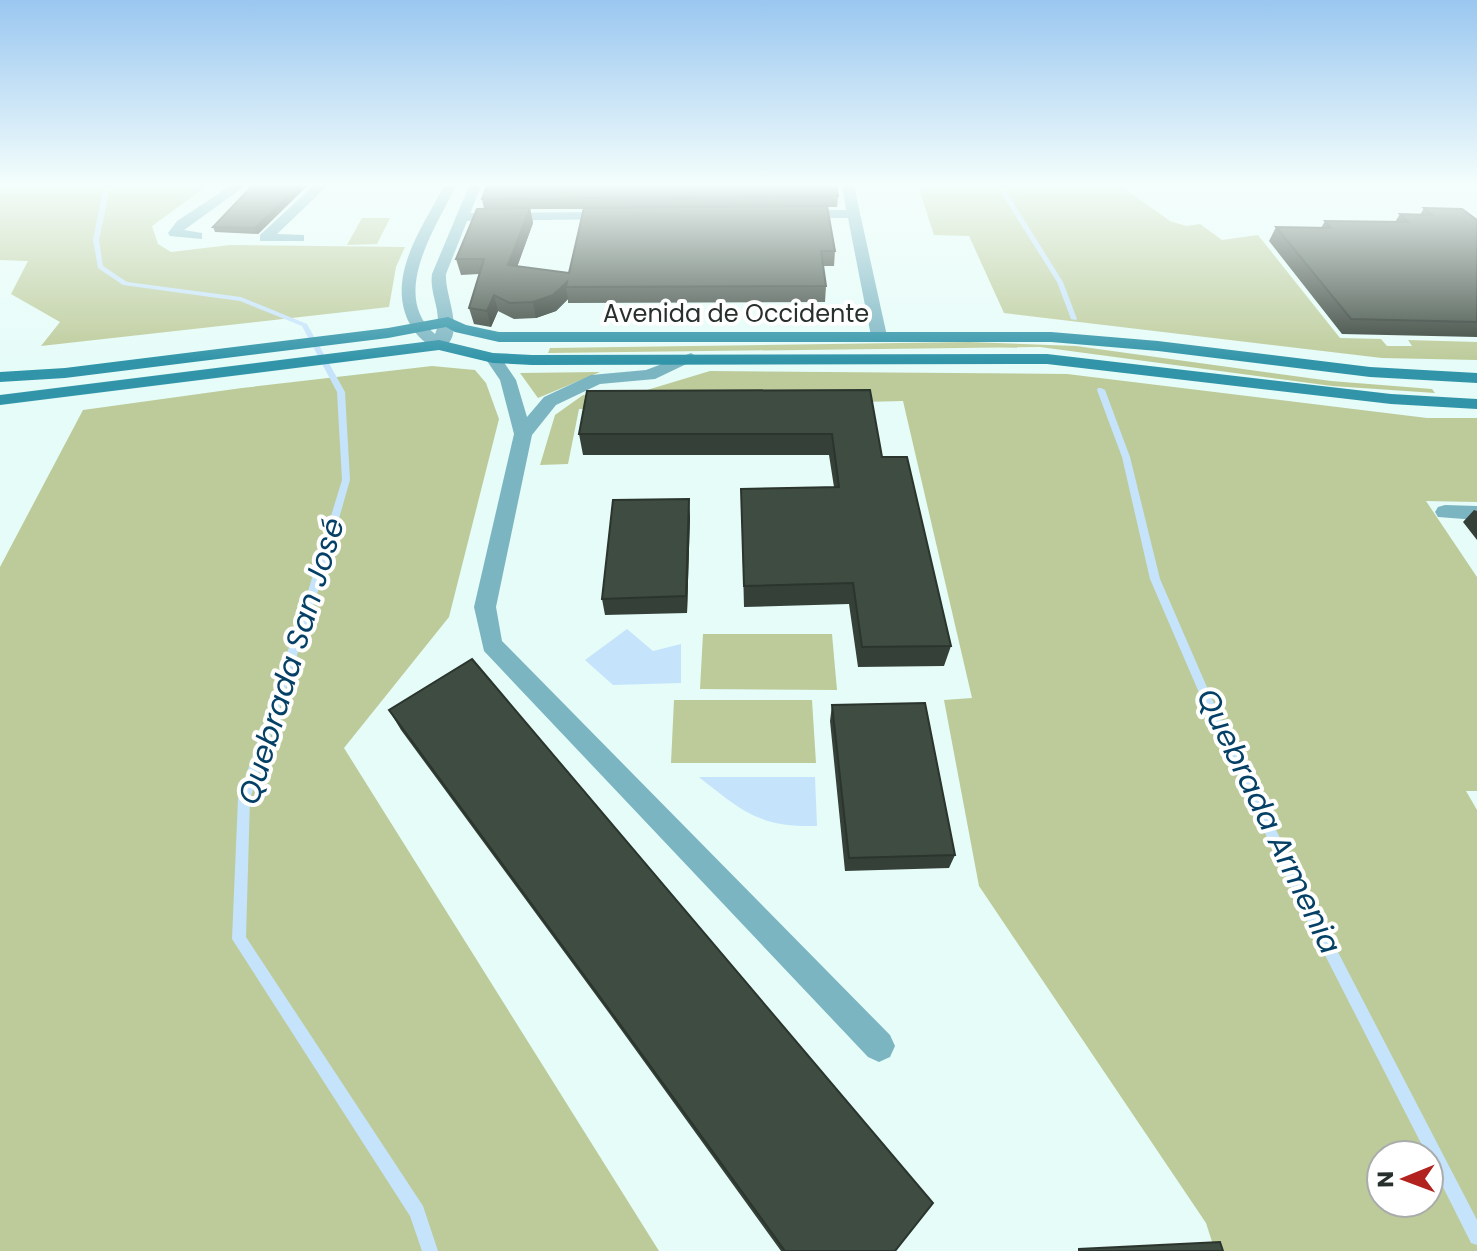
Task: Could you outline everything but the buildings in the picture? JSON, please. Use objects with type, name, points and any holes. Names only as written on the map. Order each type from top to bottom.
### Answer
[{"type":"main road","points":[[0,377],[65,373],[388,333],[448,322]]},
{"type":"main road","name":"Avenida de Occidente","points":[[448,322],[461,329],[499,337],[879,336],[1105,340],[1365,374],[1477,378]]},
{"type":"main road","name":"Avenida de Occidente","points":[[0,400],[439,345],[493,358],[1047,359],[1391,399],[1477,404]]},
{"type":"street","points":[[423,244],[409,275],[408,290],[411,308],[420,328],[439,345],[448,322],[438,279],[451,244]]},
{"type":"street","points":[[862,244],[879,336]]},
{"type":"street","points":[[493,358],[508,380],[523,434]]},
{"type":"street","points":[[691,358],[649,375],[597,379],[550,401],[523,434],[485,607],[492,645],[879,1046]]},
{"type":"street","points":[[1445,512],[1477,513]]},
{"type":"green space","points":[[0,244],[159,244],[171,252],[230,245],[405,247],[396,267],[389,307],[41,346],[60,322],[11,294],[28,261],[0,260]]},
{"type":"green space","points":[[973,244],[1265,244],[1340,338],[1381,339],[1387,346],[1412,346],[1408,340],[1477,342],[1477,360],[1382,358],[1004,313]]},
{"type":"green space","points":[[969,342],[1076,346],[1331,381],[1432,389],[1435,393],[1332,386],[1040,347],[548,353],[550,348]]},
{"type":"green space","points":[[432,366],[475,370],[486,383],[499,419],[449,617],[344,748],[659,1251],[0,1251],[0,567],[83,410]]},
{"type":"green space","points":[[710,371],[1067,374],[1427,418],[1477,418],[1477,502],[1426,501],[1477,577],[1477,791],[1466,791],[1477,810],[1477,1251],[1215,1251],[1206,1223],[979,886],[944,700],[972,698],[903,401],[579,409],[568,464],[540,465],[555,415],[583,395],[647,390]]},
{"type":"green space","points":[[600,372],[538,398],[520,373]]},
{"type":"green space","points":[[703,634],[832,634],[837,690],[700,689]]},
{"type":"green space","points":[[674,700],[812,700],[816,763],[671,763]]},
{"type":"water","points":[[627,629],[653,651],[681,644],[681,683],[613,685],[585,660]]},
{"type":"water","points":[[699,777],[815,777],[817,826],[780,824],[753,815]]},
{"type":"waterway","name":"Quebrada San José","points":[[97,244],[100,267],[125,284],[241,299],[305,325],[341,392],[346,480],[314,588],[244,799],[239,939],[417,1212],[430,1251]]},
{"type":"waterway","name":"Quebrada Armenia","points":[[1036,244],[1060,282],[1074,319]]},
{"type":"waterway","name":"Quebrada Armenia","points":[[1101,390],[1126,457],[1155,579],[1218,725],[1477,1237]]}]
